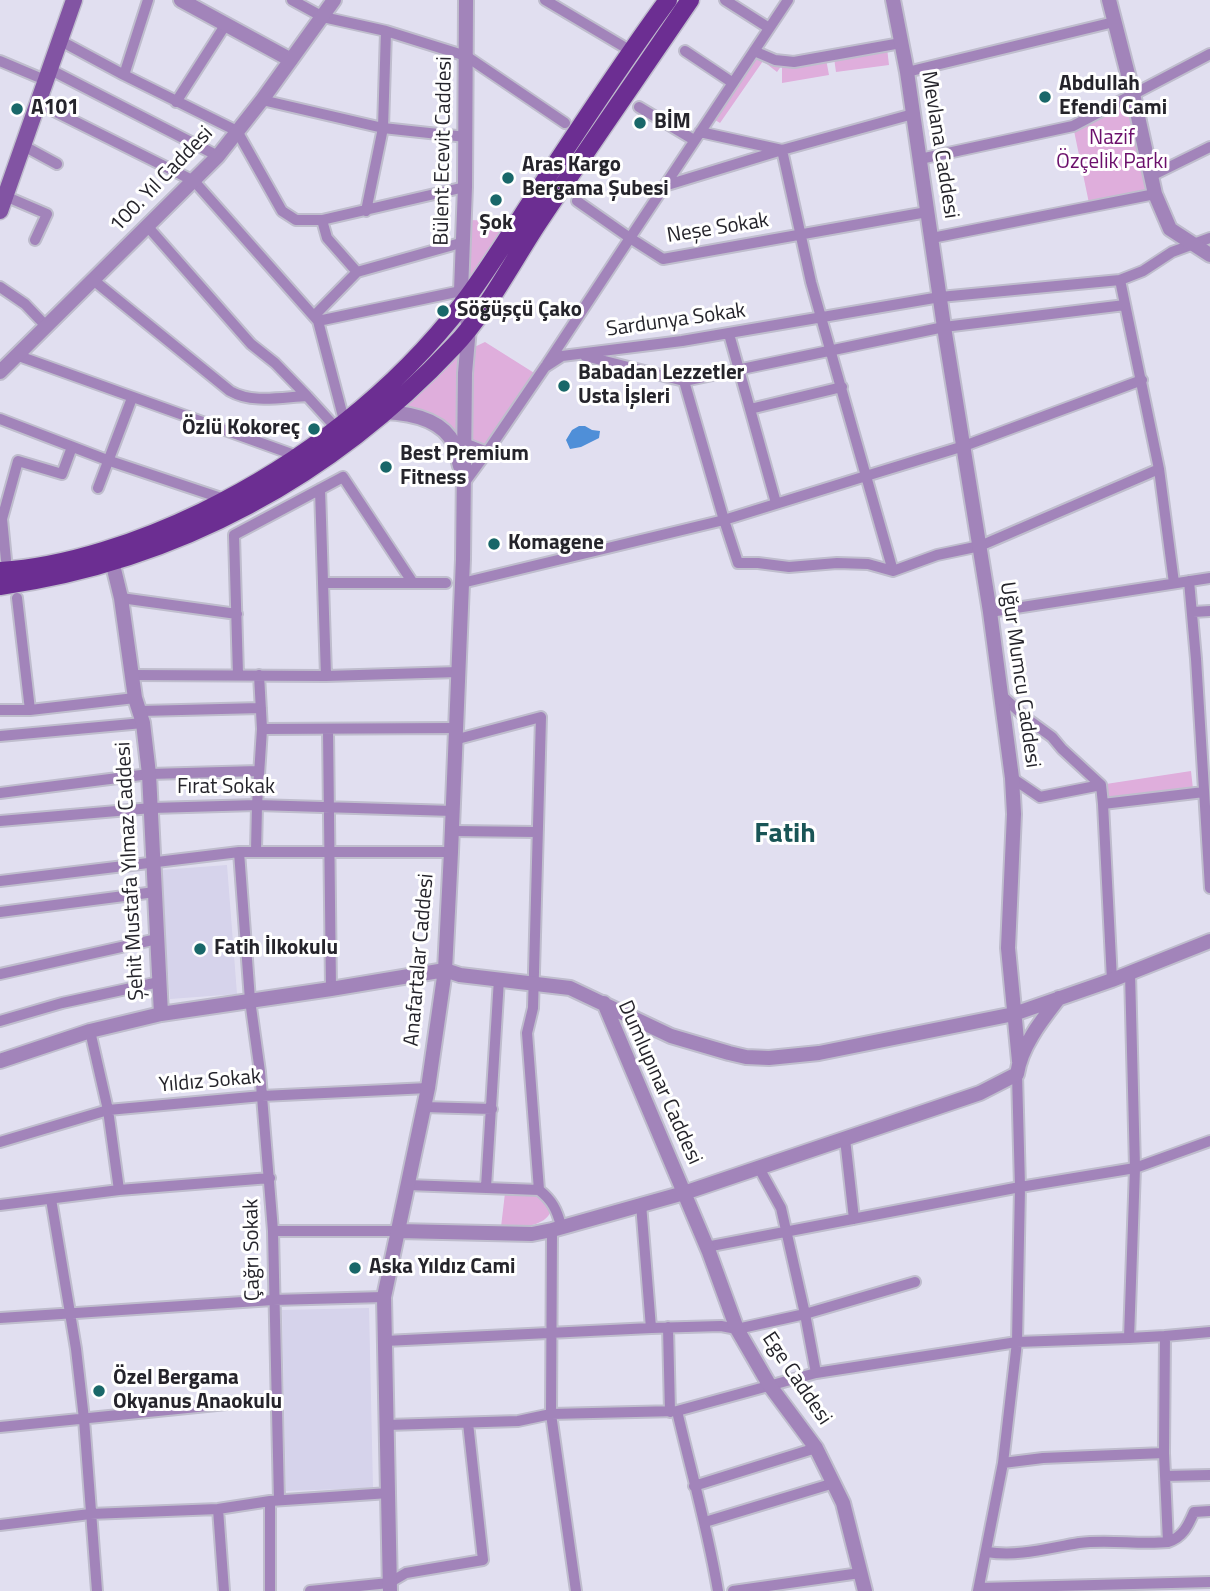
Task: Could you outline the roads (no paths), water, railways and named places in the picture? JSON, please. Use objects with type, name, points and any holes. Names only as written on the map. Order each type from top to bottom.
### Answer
[{"type":"main road","points":[[3,565],[52,563],[146,537],[227,500],[300,457],[341,427],[405,368],[449,319],[668,0]]},
{"type":"main road","points":[[0,586],[62,575],[197,532],[312,468],[348,443],[464,335],[690,0]]},
{"type":"main road","points":[[2,204],[72,1]]},
{"type":"street","points":[[124,75],[148,0]]},
{"type":"street","points":[[181,0],[291,60]]},
{"type":"street","points":[[292,0],[323,17],[386,31],[466,55],[565,123]]},
{"type":"street","name":"100. Yıl Caddesi","points":[[0,372],[218,156],[334,0]]},
{"type":"street","name":"Bülent Ecevit Caddesi","points":[[464,335],[462,297],[466,0]]},
{"type":"street","points":[[545,0],[631,51]]},
{"type":"street","points":[[725,0],[769,28]]},
{"type":"street","points":[[465,482],[545,367],[788,0]]},
{"type":"street","name":"Mevlana Caddesi","points":[[893,0],[907,72],[940,297]]},
{"type":"street","points":[[1113,1],[1114,22],[1155,194],[1170,229],[1172,252]]},
{"type":"street","points":[[907,72],[1114,22]]},
{"type":"street","points":[[176,102],[226,24]]},
{"type":"street","points":[[366,211],[383,128],[386,31]]},
{"type":"street","points":[[59,40],[237,131],[282,211],[296,220],[322,220],[465,187]]},
{"type":"street","points":[[754,51],[775,60],[794,62],[901,43]]},
{"type":"street","points":[[685,51],[733,83]]},
{"type":"street","points":[[920,159],[1073,126],[1210,54]]},
{"type":"street","points":[[0,61],[47,75],[218,156]]},
{"type":"street","points":[[262,100],[383,128],[466,136]]},
{"type":"street","points":[[38,103],[194,181],[316,318],[341,427]]},
{"type":"street","points":[[639,107],[697,136],[782,150]]},
{"type":"street","points":[[664,186],[913,114]]},
{"type":"street","points":[[22,145],[57,164]]},
{"type":"street","points":[[1151,176],[1210,147]]},
{"type":"street","points":[[782,150],[800,236],[893,571]]},
{"type":"street","points":[[932,237],[1155,194]]},
{"type":"street","name":"Neşe Sokak","points":[[577,201],[663,259],[927,212]]},
{"type":"street","points":[[2,204],[47,214],[35,240]]},
{"type":"street","points":[[322,220],[327,238],[357,272]]},
{"type":"street","points":[[148,227],[251,344],[275,363],[341,427]]},
{"type":"street","points":[[1170,229],[1203,241],[1210,255]]},
{"type":"street","name":"Sardunya Sokak","points":[[545,367],[562,356],[729,334],[940,297],[1120,280],[1143,271],[1172,252],[1203,241]]},
{"type":"street","points":[[316,318],[357,272],[464,242]]},
{"type":"street","points":[[92,279],[240,397],[307,396]]},
{"type":"street","points":[[1120,280],[1159,469],[1174,583]]},
{"type":"street","points":[[0,287],[24,304],[46,326]]},
{"type":"street","points":[[316,318],[462,297]]},
{"type":"street","name":"Uğur Mumcu Caddesi","points":[[940,297],[990,612],[1012,778],[1014,814],[1008,948],[1018,1067]]},
{"type":"street","points":[[576,354],[684,381],[944,327],[1125,305]]},
{"type":"street","points":[[449,319],[464,335]]},
{"type":"street","points":[[729,334],[776,503]]},
{"type":"street","name":"Anafartalar Caddesi","points":[[389,1587],[384,1297],[428,1088],[445,970],[462,583],[465,482],[464,335]]},
{"type":"street","points":[[16,355],[300,457]]},
{"type":"street","points":[[462,583],[724,520],[964,446],[1142,380]]},
{"type":"street","points":[[684,381],[738,563],[789,567],[836,563],[869,564],[893,571],[937,555],[980,546],[1159,469]]},
{"type":"street","points":[[750,409],[842,387]]},
{"type":"street","points":[[98,488],[132,398]]},
{"type":"street","points":[[384,412],[406,413],[437,425],[453,442],[465,482]]},
{"type":"street","points":[[0,419],[107,460],[227,500]]},
{"type":"street","points":[[464,443],[487,452]]},
{"type":"street","points":[[3,565],[2,519],[18,461],[62,474],[72,447]]},
{"type":"street","points":[[238,676],[234,535],[320,489],[343,477],[413,583]]},
{"type":"street","points":[[320,489],[326,676]]},
{"type":"street","name":"Şehit Mustafa Yılmaz Caddesi","points":[[112,561],[121,598],[131,675],[140,710],[149,774],[161,1014]]},
{"type":"street","points":[[990,612],[1210,578]]},
{"type":"street","points":[[1189,581],[1196,659],[1205,713],[1204,792],[1208,814],[1210,888]]},
{"type":"street","points":[[323,583],[446,583]]},
{"type":"street","points":[[17,598],[30,709]]},
{"type":"street","points":[[121,598],[237,614]]},
{"type":"street","points":[[1193,612],[1210,611]]},
{"type":"street","points":[[1196,659],[1210,659]]},
{"type":"street","points":[[131,675],[326,676],[458,672]]},
{"type":"street","points":[[256,851],[262,729],[259,675]]},
{"type":"street","points":[[1000,694],[1052,737],[1101,785],[1112,980]]},
{"type":"street","points":[[0,710],[261,708]]},
{"type":"street","points":[[0,736],[140,710]]},
{"type":"street","points":[[262,729],[455,734],[541,717],[533,1008],[527,1033],[539,1190]]},
{"type":"street","points":[[328,730],[331,989]]},
{"type":"street","points":[[0,793],[149,774],[259,771]]},
{"type":"street","points":[[1012,778],[1040,797],[1101,785]]},
{"type":"street","points":[[1103,803],[1204,792]]},
{"type":"street","name":"Fırat Sokak","points":[[0,821],[152,808],[257,805],[453,811]]},
{"type":"street","points":[[452,831],[537,832]]},
{"type":"street","points":[[0,881],[239,852],[451,852]]},
{"type":"street","name":"Çağrı Sokak","points":[[239,852],[250,1000],[262,1096],[273,1231],[276,1399],[270,1591]]},
{"type":"street","points":[[0,912],[155,891]]},
{"type":"street","points":[[0,974],[157,939]]},
{"type":"street","points":[[604,1003],[671,1036],[702,1047],[746,1057],[769,1058],[818,1053],[1014,1014],[1112,980],[1210,941]]},
{"type":"street","name":"Dumlupınar Caddesi","points":[[0,1061],[90,1031],[161,1014],[445,970],[460,975],[570,988],[604,1003],[684,1193],[980,1093],[1018,1067]]},
{"type":"street","points":[[1129,1338],[1135,1168],[1130,973]]},
{"type":"street","points":[[486,1187],[499,979]]},
{"type":"street","points":[[0,1021],[62,1003],[159,982]]},
{"type":"street","points":[[1060,997],[1041,1021],[1018,1067],[1020,1188],[1017,1342],[1003,1463],[978,1589],[1172,1587],[1210,1582]]},
{"type":"street","points":[[90,1031],[108,1110],[119,1190]]},
{"type":"street","name":"Yıldız Sokak","points":[[0,1142],[108,1110],[262,1096],[428,1088]]},
{"type":"street","points":[[424,1107],[492,1109]]},
{"type":"street","points":[[845,1139],[855,1219]]},
{"type":"street","points":[[706,1247],[1135,1168],[1210,1141]]},
{"type":"street","points":[[759,1168],[781,1208],[816,1373]]},
{"type":"street","points":[[0,1205],[119,1190],[270,1178]]},
{"type":"street","points":[[408,1185],[539,1190],[550,1198],[558,1213],[551,1414],[576,1591]]},
{"type":"street","points":[[273,1231],[532,1234],[684,1193]]},
{"type":"street","name":"Ege Caddesi","points":[[684,1193],[737,1329],[770,1386],[817,1448],[834,1483],[843,1503],[865,1591]]},
{"type":"street","points":[[51,1199],[84,1419],[97,1591]]},
{"type":"street","points":[[641,1204],[651,1328]]},
{"type":"street","points":[[385,1341],[668,1327],[722,1326],[737,1329],[805,1314],[915,1282]]},
{"type":"street","points":[[0,1318],[273,1300],[384,1297]]},
{"type":"street","points":[[668,1327],[674,1411],[705,1522],[718,1591]]},
{"type":"street","points":[[387,1426],[518,1421],[551,1414],[674,1411],[816,1373],[1017,1342],[1210,1332]]},
{"type":"street","points":[[1165,1336],[1164,1452],[1168,1542]]},
{"type":"street","points":[[0,1427],[276,1399]]},
{"type":"street","points":[[310,1591],[389,1587],[406,1573],[483,1560],[468,1423]]},
{"type":"street","points":[[694,1486],[817,1448]]},
{"type":"street","points":[[1003,1463],[1043,1458],[1164,1452]]},
{"type":"street","points":[[1165,1476],[1210,1475]]},
{"type":"street","points":[[705,1522],[834,1483]]},
{"type":"street","points":[[0,1525],[90,1514],[218,1509],[274,1500],[389,1493]]},
{"type":"street","points":[[218,1509],[224,1591]]},
{"type":"street","points":[[987,1552],[1005,1555],[1079,1544],[1168,1542],[1177,1539],[1186,1530],[1194,1512],[1210,1511]]},
{"type":"street","points":[[733,1591],[860,1573]]},
{"type":"water","points":[[579,426],[600,431],[599,438],[570,449],[566,440],[572,430]]},
{"type":"place","name":"Abdullah Efendi Cami","points":[[1045,97]]},
{"type":"place","name":"A101","points":[[17,109]]},
{"type":"place","name":"BİM","points":[[640,123]]},
{"type":"place","name":"Aras Kargo Bergama Şubesi","points":[[508,178]]},
{"type":"place","name":"Şok","points":[[496,200]]},
{"type":"place","name":"Söğüşçü Çako","points":[[443,311]]},
{"type":"place","name":"Babadan Lezzetler Usta İşleri","points":[[564,386]]},
{"type":"place","name":"Özlü Kokoreç","points":[[314,429]]},
{"type":"place","name":"Best Premium Fitness","points":[[386,467]]},
{"type":"place","name":"Komagene","points":[[494,544]]},
{"type":"place","name":"Fatih İlkokulu","points":[[200,949]]},
{"type":"place","name":"Aska Yıldız Cami","points":[[355,1268]]},
{"type":"place","name":"Özel Bergama Okyanus Anaokulu","points":[[99,1391]]},
{"type":"district","name":"Fatih","points":[[785,835]]},
{"type":"park label","name":"Nazif Özçelik Parkı","points":[[1112,151]]}]
